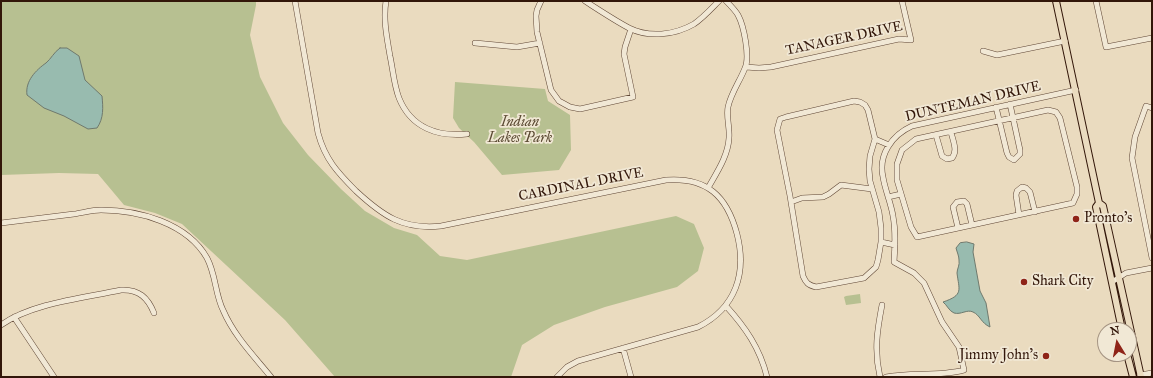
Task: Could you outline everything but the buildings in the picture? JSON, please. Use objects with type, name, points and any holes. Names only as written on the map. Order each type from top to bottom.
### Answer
[{"type":"main road","points":[[1056,1],[1099,203],[1103,206],[1140,376]]},
{"type":"main road","points":[[1099,203],[1096,207],[1120,322]]},
{"type":"main road","points":[[1129,362],[1132,377]]},
{"type":"street","name":"CARDINAL DRIVE","points":[[295,1],[318,132],[323,148],[334,167],[344,179],[381,213],[396,220],[417,226],[441,226],[666,180],[688,180],[708,188],[721,199],[730,213],[740,249],[741,268],[739,280],[726,306],[715,316],[698,327],[578,361],[566,367],[557,377]]},
{"type":"street","points":[[386,1],[384,15],[396,88],[401,103],[419,125],[446,135],[467,134]]},
{"type":"street","points":[[541,1],[536,16],[540,43],[551,90],[554,97],[565,106],[582,109],[633,97],[624,54],[631,29]]},
{"type":"street","points":[[585,1],[631,29],[650,34],[660,34],[681,30],[702,18],[719,1]]},
{"type":"street","points":[[708,188],[725,154],[729,139],[727,114],[729,105],[746,67],[747,51],[741,20],[726,1]]},
{"type":"street","name":"TANAGER DRIVE","points":[[746,67],[771,67],[899,39],[911,40],[902,1]]},
{"type":"street","points":[[1096,1],[1106,47],[1152,38]]},
{"type":"street","points":[[983,51],[997,55],[1065,41]]},
{"type":"street","points":[[475,43],[517,47],[540,43]]},
{"type":"street","name":"DUNTEMAN DRIVE","points":[[886,377],[897,375],[950,374],[964,370],[959,347],[942,322],[924,283],[918,276],[894,262],[895,244],[893,216],[882,176],[882,164],[889,145],[895,136],[912,126],[1076,90]]},
{"type":"street","points":[[854,101],[866,104],[874,139],[869,169],[872,189],[879,212],[881,228],[881,242],[876,267],[864,278],[816,287],[809,285],[805,282],[803,276],[777,130],[780,120],[786,117],[854,101]]},
{"type":"street","points":[[996,107],[1007,153],[1009,157],[1014,160],[1020,154],[1020,150],[1010,104]]},
{"type":"street","points":[[1152,108],[1146,106],[1135,137],[1132,158],[1152,258]]},
{"type":"street","points":[[1048,110],[1056,112],[1060,118],[1077,188],[1077,194],[1073,203],[917,236],[912,227],[897,180],[897,164],[902,150],[916,140],[936,134],[1013,118],[1048,110]]},
{"type":"street","points":[[936,134],[942,156],[947,159],[952,158],[955,154],[951,132]]},
{"type":"street","points":[[874,139],[889,145]]},
{"type":"street","points":[[791,202],[802,198],[823,197],[841,185],[872,189]]},
{"type":"street","points":[[1019,215],[1016,195],[1017,190],[1022,188],[1026,188],[1030,192],[1035,212]]},
{"type":"street","points":[[888,197],[901,194]]},
{"type":"street","points":[[958,228],[954,207],[957,202],[964,201],[967,204],[972,225]]},
{"type":"street","points":[[1,223],[99,210],[128,212],[142,215],[157,220],[180,231],[194,242],[206,257],[214,276],[221,306],[228,322],[237,336],[271,377]]},
{"type":"street","points":[[881,242],[895,244]]},
{"type":"street","points":[[1112,282],[1126,274],[1152,268]]},
{"type":"street","points":[[1,325],[14,316],[43,306],[126,290],[135,291],[143,295],[150,303],[154,313]]},
{"type":"street","points":[[880,377],[876,343],[882,305]]},
{"type":"street","points":[[726,306],[742,324],[755,344],[767,377]]},
{"type":"street","points":[[14,316],[54,377]]},
{"type":"street","points":[[623,348],[631,377]]},
{"type":"street","points":[[1140,376],[1152,373]]},
{"type":"green space","points":[[1,1],[256,1],[250,35],[260,77],[283,123],[308,155],[365,211],[394,228],[417,235],[440,256],[467,260],[676,216],[694,224],[704,248],[698,271],[677,287],[605,307],[554,325],[522,345],[511,377],[335,377],[285,320],[182,224],[155,213],[124,205],[98,174],[59,173],[1,175]]},
{"type":"green space","name":"Indian Lakes Park","points":[[455,82],[545,89],[548,101],[570,115],[571,150],[559,170],[502,175],[474,142],[459,128],[453,118]]},
{"type":"green space","points":[[860,294],[861,303],[846,305],[844,297]]},
{"type":"water","points":[[60,48],[67,48],[79,56],[85,80],[102,96],[102,116],[97,128],[88,129],[64,116],[44,108],[27,95],[29,81],[32,76]]},
{"type":"water","points":[[967,242],[974,244],[973,252],[980,291],[986,303],[990,327],[973,312],[968,311],[954,313],[943,302],[954,297],[959,291],[957,273],[959,257],[956,248],[960,243]]},
{"type":"place","name":"Pronto's","points":[[1076,219]]},
{"type":"place","name":"Shark City","points":[[1024,282]]},
{"type":"place","name":"Jimmy John's","points":[[1046,356]]}]
